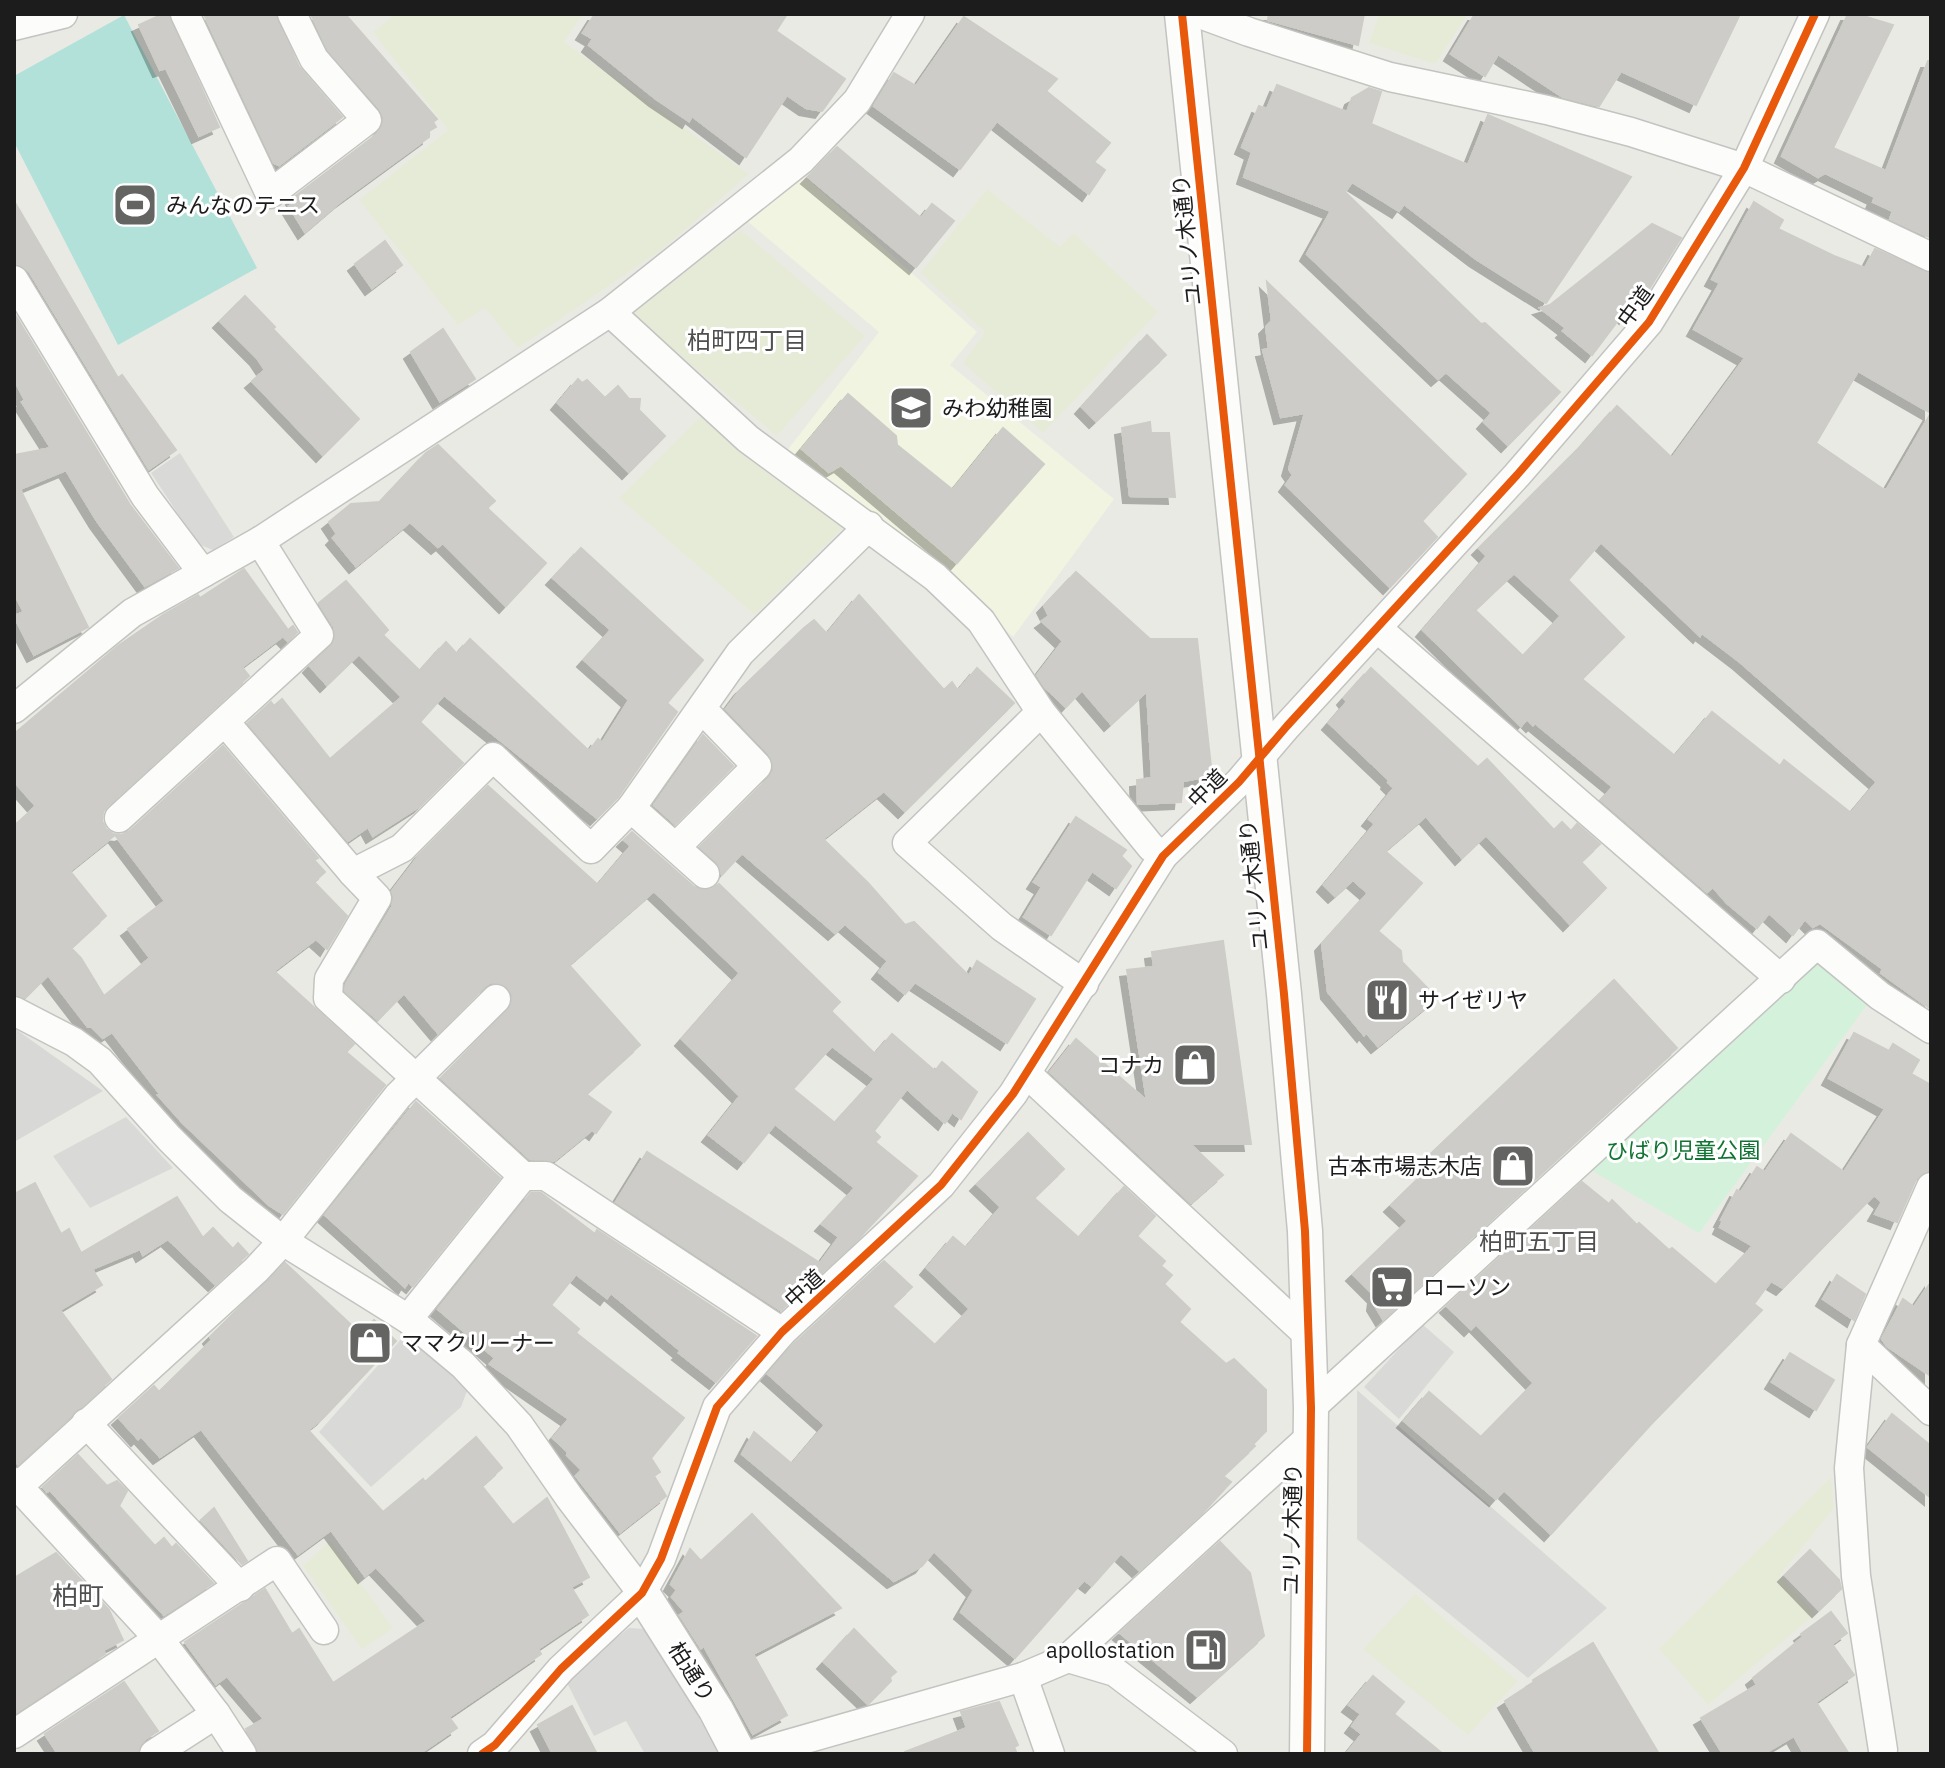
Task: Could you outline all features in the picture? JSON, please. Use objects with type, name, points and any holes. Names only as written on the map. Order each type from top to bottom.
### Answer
[{"type":"street","points":[[14,26],[63,14]]},
{"type":"street","points":[[185,14],[270,194],[367,120],[314,59],[292,14]]},
{"type":"street","points":[[14,709],[132,613],[260,541],[610,312],[801,160],[857,101],[910,14]]},
{"type":"street","name":"ユリノ木通り","points":[[1182,14],[1305,1231],[1311,1422],[1307,1754]]},
{"type":"street","points":[[1200,14],[1390,77],[1547,110],[1631,132],[1744,168],[1931,257]]},
{"type":"street","name":"中道","points":[[482,1754],[495,1745],[561,1669],[642,1593],[661,1559],[717,1407],[782,1332],[941,1185],[1027,1074],[1163,856],[1239,782],[1517,475],[1649,322],[1744,168],[1815,14]]},
{"type":"street","points":[[14,280],[145,496],[203,573]]},
{"type":"street","points":[[610,312],[748,439],[935,577],[981,621],[1041,712],[1151,847],[1163,856]]},
{"type":"street","points":[[353,873],[402,848],[493,757],[591,849],[631,808],[740,653],[869,526]]},
{"type":"street","points":[[119,818],[319,635],[260,541]]},
{"type":"street","points":[[1377,628],[1781,979]]},
{"type":"street","points":[[676,847],[757,766],[702,709]]},
{"type":"street","points":[[1041,712],[907,843],[1002,927],[1084,984]]},
{"type":"street","points":[[225,722],[377,898],[329,979],[328,998],[523,1176],[546,1176],[782,1332]]},
{"type":"street","points":[[631,808],[705,874]]},
{"type":"street","points":[[753,1754],[1023,1677],[1068,1658],[1577,1162],[1817,944],[1880,996],[1931,1029]]},
{"type":"street","points":[[242,1754],[159,1639],[17,1484],[256,1270],[414,1079],[496,999]]},
{"type":"street","points":[[14,1011],[74,1042],[100,1061],[169,1138],[230,1199],[283,1241],[408,1319],[463,1365],[519,1425],[642,1593]]},
{"type":"street","points":[[1027,1074],[1309,1336]]},
{"type":"street","points":[[408,1319],[523,1176]]},
{"type":"street","points":[[1887,1753],[1856,1576],[1849,1468],[1861,1345],[1931,1187]]},
{"type":"street","points":[[1861,1345],[1931,1411]]},
{"type":"street","points":[[86,1423],[240,1587]]},
{"type":"street","points":[[14,1734],[277,1561],[324,1630]]},
{"type":"street","name":"柏通り","points":[[642,1593],[716,1710],[739,1754]]},
{"type":"street","points":[[1068,1658],[1115,1672],[1223,1754]]},
{"type":"street","points":[[1023,1677],[1050,1754]]},
{"type":"street","points":[[154,1754],[216,1714]]},
{"type":"shaded area","points":[[396,14],[583,14],[564,42],[749,174],[664,248],[518,348],[485,308],[458,325],[359,200],[448,130],[373,32]]},
{"type":"shaded area","points":[[1379,14],[1468,14],[1435,64],[1369,43]]},
{"type":"shaded area","name":"みんなのテニス","points":[[124,15],[257,268],[118,345],[14,142],[14,76]]},
{"type":"shaded area","name":"みわ幼稚園","points":[[803,175],[977,332],[950,365],[1114,499],[1013,637],[951,576],[786,452],[879,332],[746,220]]},
{"type":"shaded area","points":[[987,189],[1060,247],[1074,233],[1158,312],[1043,433],[963,363],[985,332],[920,273]]},
{"type":"shaded area","points":[[741,230],[865,336],[777,436],[626,311]]},
{"type":"shaded area","points":[[704,413],[844,527],[755,615],[619,498]]},
{"type":"shaded area","points":[[180,453],[234,537],[213,550],[198,544],[151,473]]},
{"type":"shaded area","points":[[14,1028],[103,1091],[14,1142]]},
{"type":"shaded area","points":[[126,1117],[173,1168],[90,1208],[53,1156]]},
{"type":"shaded area","points":[[1422,1324],[1454,1352],[1399,1419],[1364,1387]]},
{"type":"shaded area","points":[[404,1336],[455,1374],[467,1391],[461,1407],[371,1487],[319,1432]]},
{"type":"shaded area","points":[[1357,1390],[1607,1608],[1528,1678],[1357,1539]]},
{"type":"shaded area","points":[[1831,1477],[1834,1508],[1780,1575],[1815,1614],[1708,1705],[1659,1649]]},
{"type":"shaded area","points":[[330,1541],[393,1628],[362,1649],[303,1566]]},
{"type":"shaded area","points":[[1415,1594],[1518,1681],[1468,1735],[1363,1649]]},
{"type":"shaded area","points":[[629,1628],[646,1629],[720,1753],[645,1754],[626,1721],[594,1736],[565,1679]]},
{"type":"green space","name":"ひばり児童公園","points":[[1817,964],[1869,1002],[1699,1233],[1577,1162],[1781,979]]},
{"type":"building","points":[[168,14],[219,127],[199,136],[166,68],[160,70],[139,25]]},
{"type":"building","points":[[204,14],[275,14],[299,67],[342,117],[279,165],[274,163]]},
{"type":"building","points":[[311,14],[345,14],[437,119],[433,122],[436,127],[429,131],[429,137],[340,202],[305,232],[289,206],[296,202],[293,198],[377,134],[384,118],[380,109],[328,50]]},
{"type":"building","points":[[595,14],[787,14],[776,31],[845,79],[822,111],[806,108],[787,95],[746,157],[692,116],[689,121],[656,99],[589,45],[593,39],[583,33]]},
{"type":"building","points":[[1269,14],[1364,14],[1358,45],[1268,20]]},
{"type":"building","points":[[1475,14],[1740,14],[1696,105],[1621,71],[1599,106],[1563,97],[1498,54],[1485,76],[1451,54]]},
{"type":"building","points":[[1848,14],[1893,25],[1833,148],[1886,171],[1928,61],[1931,61],[1931,238],[1890,219],[1893,211],[1873,202],[1875,197],[1825,173],[1818,177],[1782,156]]},
{"type":"building","points":[[964,17],[1057,79],[1046,91],[1110,143],[1094,162],[1105,170],[1089,194],[997,121],[960,169],[874,106],[894,73],[916,86]]},
{"type":"building","points":[[1277,85],[1347,112],[1352,98],[1369,88],[1381,92],[1371,124],[1468,165],[1488,115],[1631,177],[1546,303],[1476,259],[1404,204],[1399,211],[1352,182],[1345,192],[1481,324],[1485,323],[1560,392],[1508,445],[1484,422],[1492,413],[1446,372],[1438,379],[1307,254],[1331,211],[1244,177],[1252,152],[1242,147],[1259,106],[1267,109]]},
{"type":"building","points":[[837,147],[921,218],[932,204],[954,221],[916,267],[808,177]]},
{"type":"building","points":[[14,201],[118,378],[122,375],[176,450],[149,469],[29,271],[14,263]]},
{"type":"building","points":[[1754,202],[1783,220],[1778,229],[1834,256],[1865,268],[1875,249],[1931,274],[1931,413],[1931,1009],[1820,923],[1813,927],[1805,919],[1793,935],[1769,913],[1757,928],[1713,887],[1707,892],[1601,800],[1613,787],[1535,723],[1533,725],[1527,719],[1521,726],[1423,630],[1487,556],[1479,548],[1617,406],[1672,458],[1745,358],[1694,329],[1720,283],[1712,279]],"holes":[[[1858,371],[1931,413],[1887,489],[1816,443]],[[1601,542],[1700,636],[1702,633],[1740,662],[1877,782],[1851,813],[1784,760],[1780,766],[1712,712],[1675,756],[1582,679],[1624,637],[1568,580]],[[1514,573],[1561,616],[1523,656],[1475,610]]]},
{"type":"building","points":[[1652,224],[1681,238],[1637,308],[1634,306],[1626,317],[1623,314],[1592,355],[1563,331],[1566,328],[1540,308],[1550,305]]},
{"type":"building","points":[[385,241],[402,265],[372,288],[355,264]]},
{"type":"building","points":[[1267,282],[1466,474],[1422,521],[1437,537],[1390,587],[1286,485],[1293,475],[1289,469],[1305,413],[1281,417],[1263,350],[1269,349],[1266,327],[1272,321]]},
{"type":"building","points":[[245,296],[359,419],[323,455],[252,381],[265,370],[220,321]]},
{"type":"building","points":[[14,313],[130,505],[178,568],[145,586],[97,521],[66,470],[20,489],[88,627],[34,655],[14,616],[24,612],[14,593],[14,455],[51,448],[22,402],[25,400],[14,379]]},
{"type":"building","points":[[443,329],[475,379],[440,401],[411,352]]},
{"type":"building","points":[[1147,335],[1166,355],[1096,421],[1082,407]]},
{"type":"building","points":[[578,379],[582,383],[587,380],[605,398],[618,386],[629,399],[640,399],[639,410],[665,436],[629,472],[558,403]]},
{"type":"building","points":[[848,394],[896,436],[897,445],[953,490],[1003,428],[1044,464],[957,563],[841,465],[829,472],[802,449]]},
{"type":"building","points":[[1150,422],[1151,433],[1169,433],[1175,497],[1130,496],[1122,428]]},
{"type":"building","points":[[438,445],[495,501],[487,508],[546,563],[506,606],[443,543],[438,547],[410,522],[356,566],[333,538],[337,534],[329,522],[351,504],[380,502],[426,453]]},
{"type":"building","points":[[581,548],[703,660],[667,703],[677,712],[618,797],[597,818],[444,695],[420,722],[463,763],[420,806],[373,836],[368,827],[348,841],[248,723],[271,702],[274,706],[282,699],[330,759],[402,697],[359,654],[327,685],[310,666],[335,640],[334,627],[319,603],[346,581],[388,630],[383,635],[420,671],[446,642],[457,654],[470,639],[589,751],[598,739],[602,743],[629,700],[584,660],[611,630],[553,578]]},
{"type":"building","points":[[244,569],[288,630],[293,626],[297,632],[288,641],[283,636],[242,667],[249,676],[108,805],[102,821],[113,834],[122,835],[130,831],[223,746],[318,858],[314,860],[325,872],[314,882],[347,916],[327,949],[316,939],[274,971],[354,1044],[346,1052],[385,1085],[283,1214],[269,1205],[183,1123],[158,1095],[112,1032],[103,1038],[88,1027],[48,975],[25,998],[14,994],[14,826],[36,806],[14,781],[14,734],[118,646],[163,615],[198,595],[200,598]],"holes":[[[115,835],[165,901],[128,929],[150,958],[104,996],[81,958],[71,948],[106,916],[70,871]]]},
{"type":"building","points":[[1076,572],[1150,639],[1197,639],[1212,776],[1183,781],[1181,802],[1138,804],[1137,780],[1152,778],[1147,691],[1111,724],[1082,690],[1066,707],[1037,675],[1063,641],[1042,621],[1049,616],[1044,606]]},
{"type":"building","points":[[859,595],[944,690],[952,682],[958,691],[977,668],[1014,703],[905,811],[884,791],[823,839],[905,925],[914,922],[969,976],[977,961],[1035,999],[1007,1043],[915,982],[905,994],[879,972],[888,961],[845,924],[835,933],[742,853],[722,875],[717,862],[700,847],[774,770],[769,754],[726,709],[741,689],[804,628],[814,620],[827,634]]},
{"type":"building","points":[[1371,668],[1478,767],[1487,759],[1554,830],[1562,822],[1571,831],[1577,824],[1600,844],[1581,862],[1606,888],[1570,924],[1486,835],[1462,858],[1426,816],[1385,851],[1422,883],[1378,931],[1401,951],[1402,962],[1437,998],[1378,1046],[1366,1032],[1364,1035],[1328,992],[1322,944],[1368,893],[1353,880],[1335,896],[1324,885],[1375,824],[1369,819],[1394,788],[1329,723],[1347,702],[1344,698]]},
{"type":"building","points":[[703,735],[733,766],[675,824],[654,805]]},
{"type":"building","points":[[488,786],[598,885],[631,846],[624,840],[632,832],[694,887],[710,890],[719,884],[840,1002],[831,1011],[875,1054],[892,1034],[935,1071],[942,1062],[977,1092],[961,1119],[952,1112],[945,1123],[907,1089],[874,1131],[880,1137],[875,1142],[917,1176],[859,1238],[780,1310],[616,1202],[647,1152],[820,1263],[839,1237],[822,1224],[855,1188],[775,1124],[744,1162],[709,1135],[740,1096],[682,1039],[740,973],[654,891],[569,965],[640,1045],[586,1094],[611,1112],[596,1133],[592,1130],[554,1161],[530,1159],[441,1078],[508,1010],[513,995],[507,987],[492,982],[485,986],[438,1033],[404,993],[378,1020],[345,991],[346,984],[392,907],[392,891],[421,853]],"holes":[[[832,1046],[875,1079],[835,1123],[793,1089]]]},
{"type":"building","points":[[1076,817],[1126,850],[1121,856],[1131,866],[1116,888],[1092,871],[1051,935],[1024,917],[1042,887],[1034,882]]},
{"type":"building","name":"コナカ","points":[[1223,941],[1251,1144],[1190,1144],[1223,1175],[1191,1203],[1050,1072],[1076,1039],[1147,1101],[1127,970],[1154,967],[1152,952]]},
{"type":"building","points":[[1614,980],[1677,1048],[1383,1319],[1374,1304],[1375,1296],[1353,1274],[1408,1221],[1391,1205],[1428,1169],[1422,1162]]},
{"type":"building","points":[[1854,1033],[1889,1051],[1893,1044],[1919,1060],[1911,1074],[1931,1085],[1931,1170],[1916,1179],[1897,1222],[1875,1214],[1882,1202],[1874,1195],[1783,1288],[1771,1281],[1754,1304],[1762,1310],[1653,1422],[1551,1534],[1504,1490],[1496,1499],[1404,1421],[1429,1392],[1481,1437],[1534,1383],[1476,1324],[1471,1329],[1447,1306],[1582,1182],[1609,1204],[1612,1200],[1637,1225],[1639,1223],[1669,1250],[1672,1248],[1716,1285],[1753,1246],[1720,1227],[1737,1190],[1741,1192],[1757,1167],[1765,1172],[1791,1134],[1844,1172],[1885,1109],[1829,1078]]},
{"type":"building","points":[[416,1102],[500,1178],[413,1286],[408,1282],[405,1287],[325,1215]]},
{"type":"building","points":[[1028,1133],[1064,1169],[1034,1198],[1079,1238],[1124,1187],[1155,1216],[1137,1236],[1165,1261],[1161,1266],[1172,1275],[1164,1284],[1190,1309],[1179,1322],[1226,1364],[1234,1359],[1266,1390],[1266,1431],[1253,1444],[1255,1446],[1223,1476],[1231,1482],[1139,1570],[1121,1553],[1092,1586],[1084,1580],[1015,1658],[961,1612],[974,1590],[934,1551],[922,1566],[894,1581],[742,1454],[754,1432],[792,1464],[825,1425],[768,1374],[794,1344],[884,1261],[912,1287],[892,1306],[935,1345],[970,1309],[927,1268],[953,1237],[966,1248],[1001,1207],[977,1184]]},
{"type":"building","points":[[35,1183],[61,1234],[69,1229],[81,1253],[177,1197],[203,1238],[213,1228],[233,1249],[238,1243],[248,1254],[215,1284],[168,1239],[143,1255],[140,1249],[92,1269],[102,1285],[60,1310],[111,1379],[18,1464],[14,1460],[14,1194]]},
{"type":"building","points":[[531,1193],[541,1193],[595,1234],[597,1230],[756,1336],[716,1382],[611,1293],[607,1298],[576,1274],[551,1305],[579,1329],[576,1333],[684,1418],[651,1458],[660,1472],[654,1476],[666,1496],[620,1532],[576,1476],[582,1470],[553,1438],[569,1419],[490,1364],[495,1358],[438,1309]]},
{"type":"building","points":[[285,1263],[362,1335],[374,1320],[396,1341],[308,1430],[383,1512],[423,1479],[425,1482],[476,1437],[502,1468],[482,1486],[513,1525],[547,1498],[589,1577],[571,1587],[588,1615],[538,1649],[541,1654],[449,1717],[457,1728],[419,1754],[259,1754],[246,1729],[264,1719],[227,1676],[216,1684],[185,1642],[265,1589],[292,1634],[299,1629],[333,1683],[427,1621],[376,1567],[365,1576],[331,1530],[298,1554],[201,1429],[160,1457],[119,1418],[154,1386],[159,1392]]},
{"type":"building","points":[[1837,1275],[1865,1294],[1854,1320],[1823,1299]]},
{"type":"building","points":[[1931,1282],[1931,1376],[1887,1346],[1882,1339],[1903,1299],[1914,1307]]},
{"type":"building","points":[[1790,1353],[1834,1380],[1816,1410],[1772,1382]]},
{"type":"building","points":[[1892,1414],[1931,1446],[1931,1498],[1868,1447]]},
{"type":"building","points":[[78,1455],[107,1486],[117,1481],[127,1491],[119,1506],[155,1546],[164,1538],[172,1548],[176,1544],[213,1583],[164,1615],[50,1490],[47,1492],[43,1487]]},
{"type":"building","points":[[214,1508],[247,1561],[242,1564],[201,1520]]},
{"type":"building","points":[[752,1514],[841,1608],[753,1654],[787,1715],[753,1734],[704,1646],[701,1648],[680,1615],[685,1612],[672,1597],[677,1590],[671,1584],[690,1549],[701,1561]]},
{"type":"building","points":[[1220,1542],[1250,1573],[1264,1636],[1197,1696],[1120,1633]]},
{"type":"building","points":[[1810,1550],[1839,1580],[1841,1589],[1819,1610],[1785,1575]]},
{"type":"building","points":[[56,1553],[109,1610],[123,1640],[103,1650],[105,1654],[14,1714],[14,1578]]},
{"type":"building","points":[[1831,1612],[1847,1633],[1832,1644],[1854,1675],[1816,1702],[1849,1754],[1804,1754],[1794,1736],[1763,1754],[1723,1754],[1701,1718],[1757,1685],[1753,1678],[1803,1637],[1801,1634]]},
{"type":"building","points":[[854,1629],[896,1672],[868,1704],[824,1662]]},
{"type":"building","points":[[1593,1643],[1659,1754],[1536,1754],[1505,1701]]},
{"type":"building","points":[[1373,1676],[1404,1702],[1394,1714],[1443,1754],[1346,1754],[1362,1734],[1352,1726],[1361,1714],[1349,1705]]},
{"type":"building","points":[[124,1682],[158,1731],[144,1740],[137,1754],[58,1754],[45,1734]]},
{"type":"building","points":[[999,1702],[1018,1745],[1014,1747],[1017,1754],[905,1754],[967,1728],[961,1712]]},
{"type":"building","points":[[572,1706],[597,1754],[553,1754],[538,1725]]},
{"type":"cycle path","points":[[1182,14],[1284,994],[1305,1231],[1311,1408],[1307,1754]]},
{"type":"cycle path","points":[[482,1754],[495,1745],[561,1669],[642,1593],[661,1559],[717,1407],[782,1332],[941,1185],[1013,1094],[1163,856],[1239,782],[1517,475],[1649,322],[1744,168],[1815,14]]},
{"type":"place","name":"みんなのテニス","points":[[135,205]]},
{"type":"place","name":"みわ幼稚園","points":[[911,408]]},
{"type":"place","name":"サイゼリヤ","points":[[1387,1000]]},
{"type":"place","name":"コナカ","points":[[1195,1065]]},
{"type":"place","name":"古本市場志木店","points":[[1513,1166]]},
{"type":"place","name":"ローソン","points":[[1392,1287]]},
{"type":"place","name":"ママクリーナー","points":[[370,1343]]},
{"type":"place","name":"apollostation","points":[[1206,1650]]},
{"type":"district","name":"柏町四丁目","points":[[747,341]]},
{"type":"district","name":"柏町五丁目","points":[[1539,1242]]},
{"type":"district","name":"柏町","points":[[78,1596]]}]
